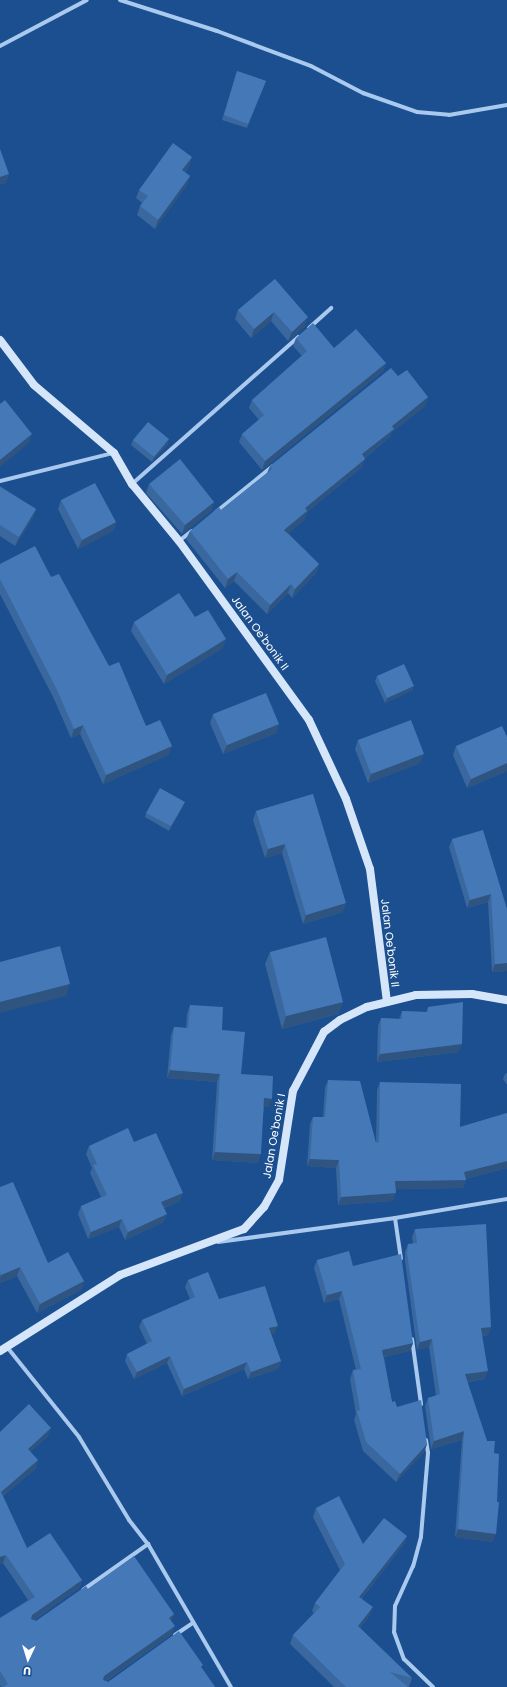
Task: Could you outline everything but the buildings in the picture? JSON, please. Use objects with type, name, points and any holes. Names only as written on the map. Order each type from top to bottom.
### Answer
[{"type":"street","points":[[0,46],[87,0]]},
{"type":"street","points":[[120,0],[217,31],[311,66],[363,93],[417,112],[449,115],[507,105]]},
{"type":"street","points":[[132,484],[331,308]]},
{"type":"street","name":"Jalan Oe'bonik II","points":[[0,340],[34,385],[114,453],[132,484],[179,541],[309,720],[346,800],[370,869],[386,1002]]},
{"type":"street","points":[[0,481],[114,453]]},
{"type":"street","points":[[210,516],[277,462]]},
{"type":"street","points":[[179,541],[198,526]]},
{"type":"street","name":"Jalan Oe'bonik I","points":[[4,1349],[120,1275],[244,1230],[264,1207],[279,1180],[293,1091],[324,1032],[367,1007],[416,995],[472,994],[507,1000]]},
{"type":"street","points":[[210,1243],[395,1218],[507,1199]]},
{"type":"street","points":[[395,1218],[401,1265]]},
{"type":"street","points":[[411,1336],[422,1414]]},
{"type":"street","points":[[4,1349],[79,1437],[128,1520],[148,1544],[231,1687]]},
{"type":"street","points":[[426,1437],[428,1453],[421,1537],[413,1566],[395,1606],[394,1632],[404,1659],[433,1687]]},
{"type":"street","points":[[76,1594],[148,1544]]},
{"type":"street","points":[[167,1641],[193,1622]]}]
